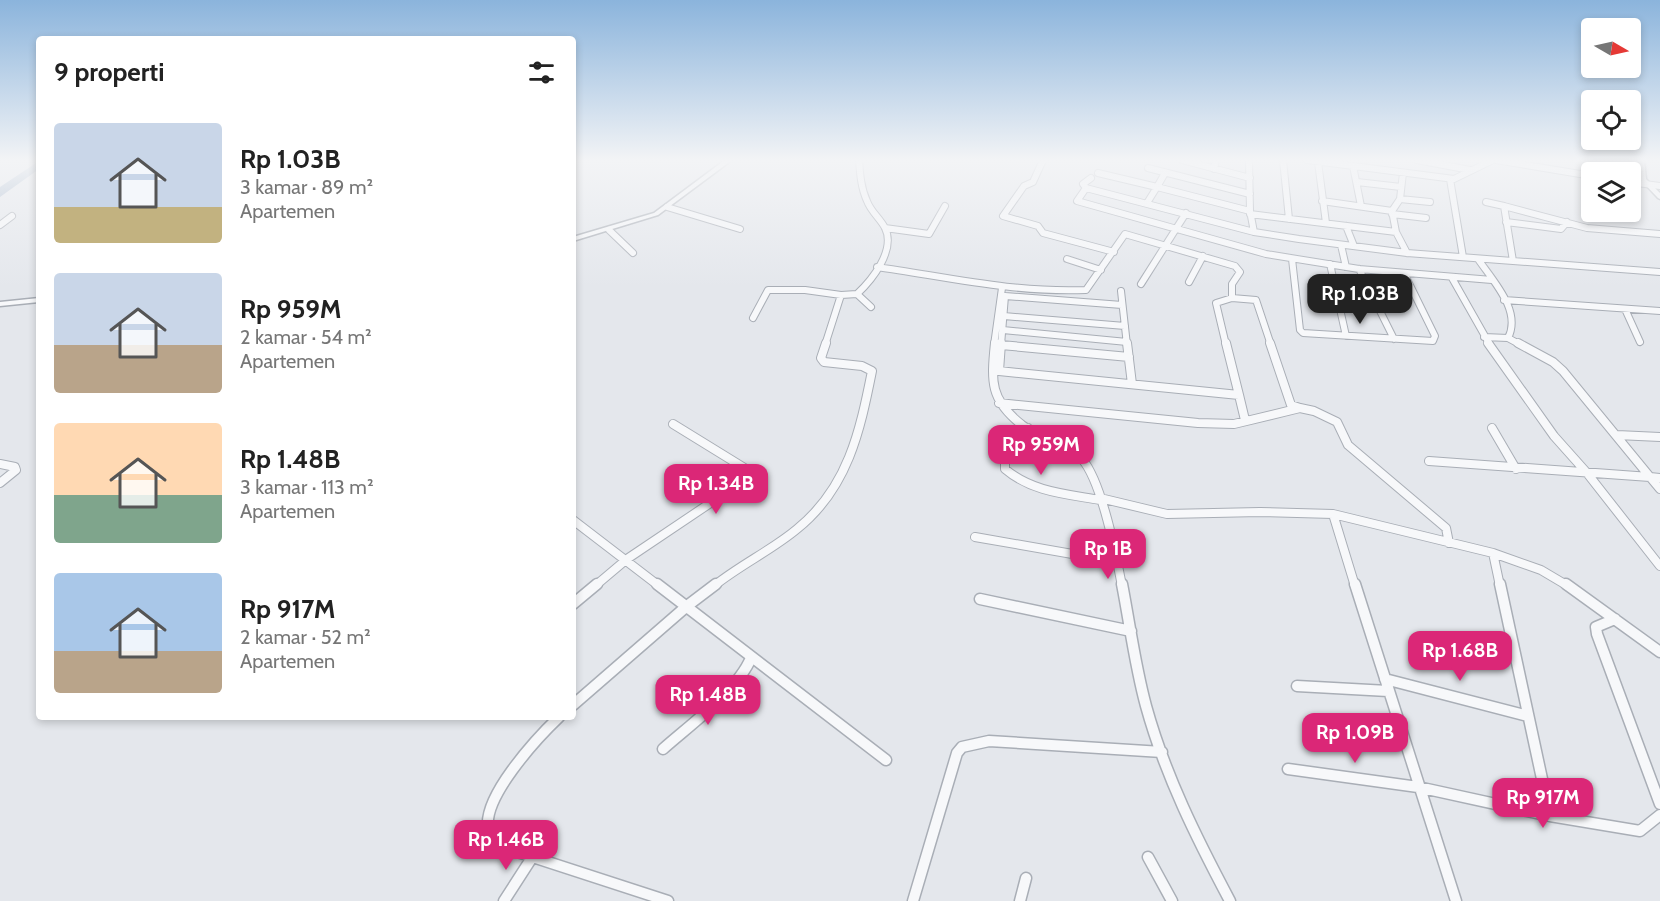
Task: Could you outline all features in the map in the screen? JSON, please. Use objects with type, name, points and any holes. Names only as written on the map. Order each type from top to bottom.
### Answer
[{"type":"street","points":[[576,238],[649,217],[674,202]]},
{"type":"street","points":[[857,294],[877,267],[888,241],[885,228],[867,202]]},
{"type":"street","points":[[1013,202],[1003,216],[1038,226],[1042,233],[1114,252]]},
{"type":"street","points":[[1078,202],[1266,254],[1292,259],[1359,269],[1491,280]]},
{"type":"street","points":[[1143,202],[1254,232],[1341,245],[1463,258],[1660,272]]},
{"type":"street","points":[[1211,202],[1250,213],[1396,232]]},
{"type":"street","points":[[1250,202],[1254,232]]},
{"type":"street","points":[[1287,202],[1289,219]]},
{"type":"street","points":[[1322,202],[1326,223]]},
{"type":"street","points":[[1330,202],[1426,218]]},
{"type":"street","points":[[1360,202],[1361,206]]},
{"type":"street","points":[[1398,202],[1392,212],[1396,232],[1407,253]]},
{"type":"street","points":[[1454,202],[1463,258]]},
{"type":"street","points":[[1486,202],[1587,228],[1660,234]]},
{"type":"street","points":[[885,228],[929,234],[945,206]]},
{"type":"street","points":[[1504,206],[1513,261]]},
{"type":"street","points":[[667,207],[740,229]]},
{"type":"street","points":[[1141,284],[1186,213]]},
{"type":"street","points":[[0,225],[12,216]]},
{"type":"street","points":[[1506,222],[1561,229],[1567,222]]},
{"type":"street","points":[[1346,226],[1354,246]]},
{"type":"street","points":[[609,230],[633,253]]},
{"type":"street","points":[[877,267],[1002,288],[1086,290],[1125,234],[1235,266],[1240,272],[1232,284],[1232,298]]},
{"type":"street","points":[[1341,245],[1346,267]]},
{"type":"street","points":[[1189,282],[1203,256]]},
{"type":"street","points":[[1067,259],[1101,270]]},
{"type":"street","points":[[1292,259],[1301,331],[1394,339],[1435,339],[1404,273]]},
{"type":"street","points":[[1478,259],[1513,313],[1515,327],[1508,338]]},
{"type":"street","points":[[1330,264],[1346,336]]},
{"type":"street","points":[[1359,269],[1394,339]]},
{"type":"street","points":[[1452,278],[1484,337],[1554,436],[1587,473],[1660,566]]},
{"type":"street","points":[[997,371],[996,334],[1002,288]]},
{"type":"street","points":[[753,318],[768,290],[857,294],[871,307]]},
{"type":"street","points":[[1121,291],[1132,384]]},
{"type":"street","points":[[576,702],[687,606],[737,568],[798,529],[838,483],[851,456],[860,429],[872,371],[869,367],[831,364],[824,362],[821,358],[841,295]]},
{"type":"street","points":[[1122,305],[1005,296],[995,394],[999,403],[1028,428],[1046,440],[1082,457],[1100,499],[1118,562],[1146,704],[1161,752],[1201,848],[1230,901]]},
{"type":"street","points":[[1245,420],[1216,303],[1232,298],[1256,300],[1291,405],[1314,411],[1337,422],[1348,445],[1446,528],[1449,543]]},
{"type":"street","points":[[0,304],[36,300]]},
{"type":"street","points":[[1504,300],[1660,311]]},
{"type":"street","points":[[1625,309],[1640,342]]},
{"type":"street","points":[[1004,316],[1125,326]]},
{"type":"street","points":[[1003,330],[1127,342]]},
{"type":"street","points":[[1484,337],[1508,338],[1553,362],[1583,392],[1660,489]]},
{"type":"street","points":[[1001,345],[1129,357]]},
{"type":"street","points":[[997,371],[1239,395]]},
{"type":"street","points":[[999,403],[1198,423],[1234,424],[1300,408]]},
{"type":"street","points":[[576,601],[627,559],[742,482],[747,475],[746,469],[674,424]]},
{"type":"street","points":[[1028,428],[1005,458],[1005,469],[1032,488],[1100,499],[1167,514],[1260,512],[1333,514],[1493,553],[1541,570],[1563,582],[1660,652]]},
{"type":"street","points":[[1492,428],[1516,469]]},
{"type":"street","points":[[1617,435],[1660,437]]},
{"type":"street","points":[[1429,461],[1660,478]]},
{"type":"street","points":[[0,464],[15,467],[16,470],[0,483]]},
{"type":"street","points":[[1333,514],[1456,901]]},
{"type":"street","points":[[576,522],[627,559],[751,658],[886,760]]},
{"type":"street","points":[[975,537],[1118,562]]},
{"type":"street","points":[[1493,553],[1550,816]]},
{"type":"street","points":[[980,599],[1131,631]]},
{"type":"street","points":[[1615,619],[1596,627],[1597,633],[1660,804]]},
{"type":"street","points":[[663,749],[733,684],[749,667],[751,658]]},
{"type":"street","points":[[1385,680],[1427,688],[1528,716]]},
{"type":"street","points":[[1297,686],[1388,691]]},
{"type":"street","points":[[556,720],[522,754],[506,779],[490,812],[488,829],[495,841],[505,848],[652,898],[668,901]]},
{"type":"street","points":[[913,901],[957,753],[962,747],[989,741],[1161,752]]},
{"type":"street","points":[[1288,769],[1418,787],[1550,816],[1640,831],[1660,815]]},
{"type":"street","points":[[504,901],[533,856]]},
{"type":"street","points":[[1148,857],[1172,901]]},
{"type":"street","points":[[1020,901],[1026,878]]}]
